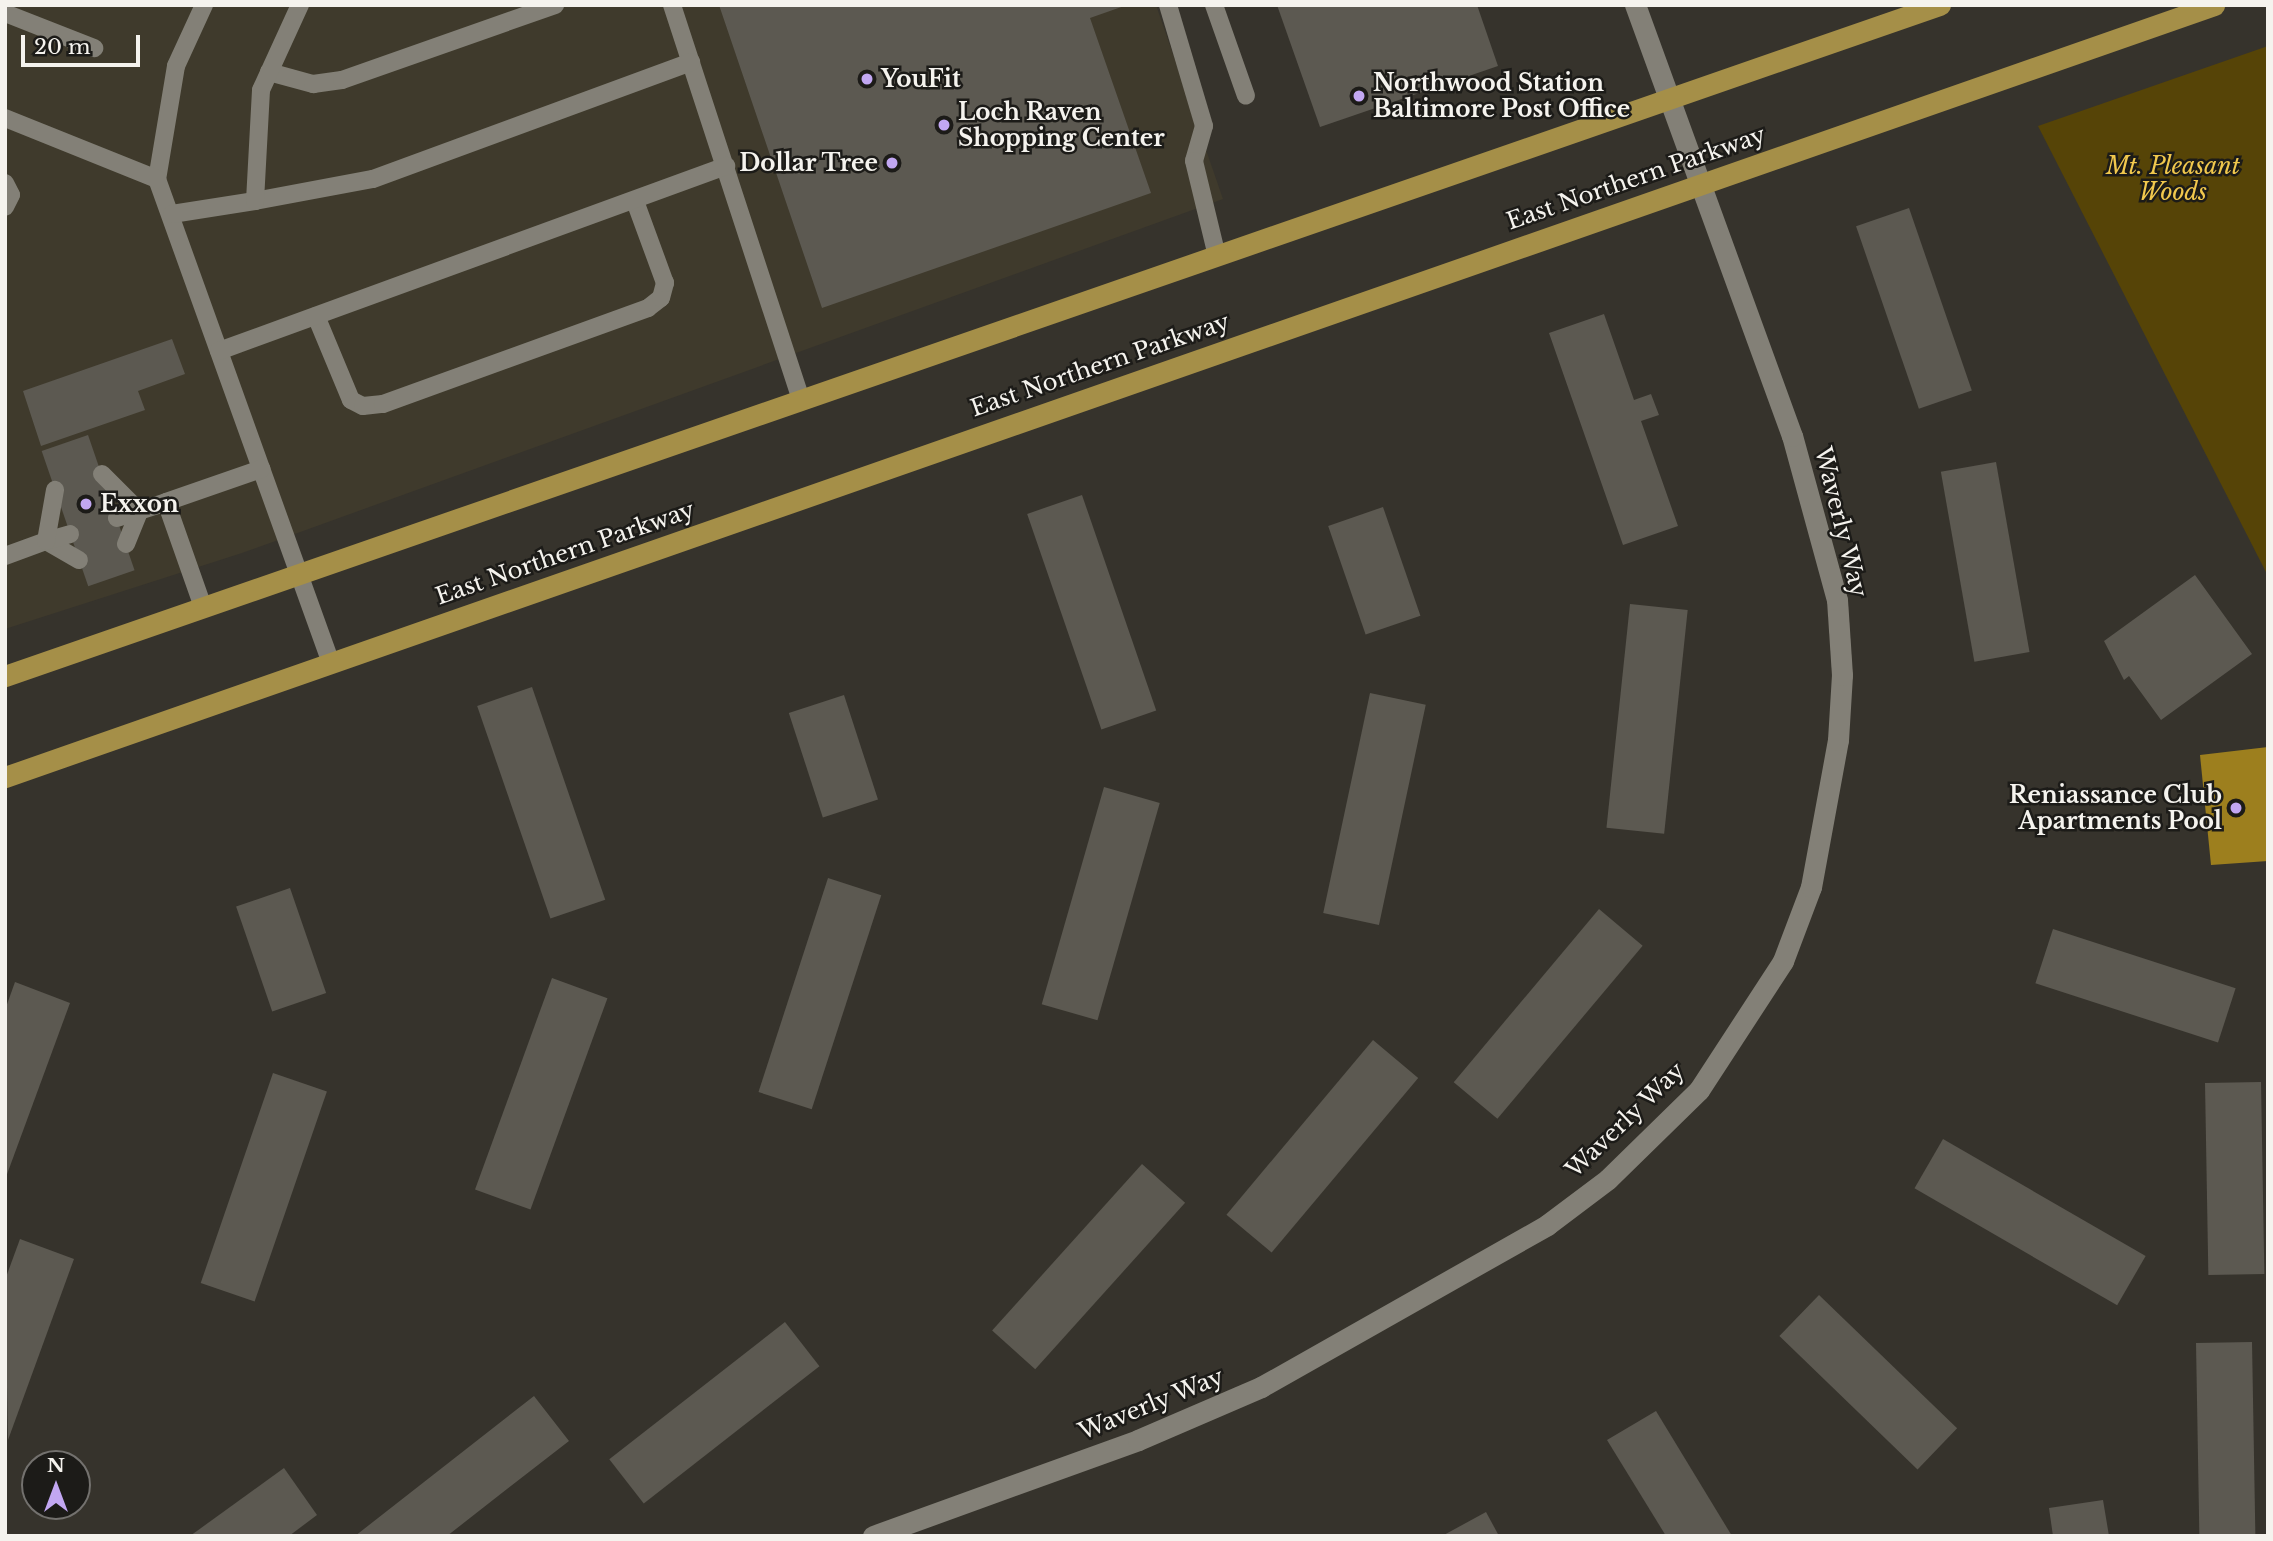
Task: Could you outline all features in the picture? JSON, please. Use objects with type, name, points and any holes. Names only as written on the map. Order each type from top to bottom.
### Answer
[{"type":"main road","points":[[5,676],[1940,5]]},
{"type":"main road","name":"East Northern Parkway","points":[[5,777],[2214,5]]},
{"type":"street","name":"Waverly Way","points":[[873,1536],[1138,1440],[1261,1387],[1433,1293],[1547,1225],[1608,1179],[1699,1090],[1748,1021],[1783,961],[1811,887],[1838,740],[1842,675],[1837,600],[1824,541],[1792,436],[1635,5]]},
{"type":"lane","points":[[204,5],[176,66],[157,179],[172,214],[297,575],[331,663]]},
{"type":"lane","points":[[255,201],[261,90],[300,5]]},
{"type":"lane","points":[[269,72],[313,83],[342,80],[555,5]]},
{"type":"lane","points":[[671,5],[801,400]]},
{"type":"lane","points":[[1168,5],[1204,127],[1194,161],[1217,256]]},
{"type":"lane","points":[[1214,5],[1246,96]]},
{"type":"lane","points":[[5,13],[94,48]]},
{"type":"lane","points":[[172,214],[373,179],[691,62]]},
{"type":"lane","points":[[5,118],[157,179]]},
{"type":"lane","points":[[219,351],[726,166]]},
{"type":"lane","points":[[5,183],[11,195],[5,207]]},
{"type":"lane","points":[[316,316],[351,400],[363,406],[383,404],[648,308],[661,298],[665,283],[635,201]]},
{"type":"lane","points":[[117,518],[261,469]]},
{"type":"lane","points":[[102,474],[139,511]]},
{"type":"lane","points":[[46,541],[55,490]]},
{"type":"lane","points":[[166,502],[202,607]]},
{"type":"lane","points":[[126,544],[139,511]]},
{"type":"lane","points":[[5,556],[70,534]]},
{"type":"lane","points":[[46,541],[79,560]]},
{"type":"shaded area","points":[[5,5],[1156,5],[1223,199],[242,553],[5,629]]},
{"type":"shaded area","name":"Reniassance Club Apartments Pool","points":[[2268,747],[2268,861],[2211,865],[2200,755]]},
{"type":"green space","name":"Mt. Pleasant Woods","points":[[2268,46],[2268,576],[2038,126]]},
{"type":"building","name":"Loch Raven Shopping Center","points":[[719,5],[1127,5],[1090,18],[1151,193],[822,308]]},
{"type":"building","name":"Northwood Station Baltimore Post Office","points":[[1277,5],[1477,5],[1498,66],[1320,127]]},
{"type":"building","points":[[1909,208],[1972,390],[1919,409],[1856,226]]},
{"type":"building","points":[[1604,314],[1634,400],[1651,394],[1659,415],[1641,421],[1678,526],[1623,545],[1549,333]]},
{"type":"building","points":[[172,339],[185,374],[138,391],[145,410],[41,446],[23,391]]},
{"type":"building","name":"Exxon","points":[[88,435],[135,570],[88,586],[42,451]]},
{"type":"building","points":[[1996,462],[2030,652],[1974,662],[1941,472]]},
{"type":"building","points":[[1082,495],[1156,711],[1101,729],[1027,514]]},
{"type":"building","points":[[1383,507],[1420,616],[1366,635],[1328,526]]},
{"type":"building","points":[[2195,575],[2252,654],[2161,720],[2129,676],[2124,680],[2104,641]]},
{"type":"building","points":[[1630,604],[1688,610],[1664,834],[1606,828]]},
{"type":"building","points":[[532,687],[605,900],[550,919],[477,706]]},
{"type":"building","points":[[1370,693],[1426,705],[1379,925],[1323,913]]},
{"type":"building","points":[[844,695],[878,800],[823,818],[789,713]]},
{"type":"building","points":[[1104,787],[1160,803],[1097,1020],[1042,1004]]},
{"type":"building","points":[[828,878],[881,895],[812,1109],[758,1092]]},
{"type":"building","points":[[290,888],[326,993],[272,1012],[236,907]]},
{"type":"building","points":[[1599,909],[1643,946],[1497,1119],[1454,1082]]},
{"type":"building","points":[[2053,929],[2236,988],[2218,1043],[2035,983]]},
{"type":"building","points":[[552,978],[607,998],[530,1210],[475,1189]]},
{"type":"building","points":[[15,982],[70,1003],[6,1177],[5,1010]]},
{"type":"building","points":[[1373,1040],[1418,1078],[1272,1253],[1226,1215]]},
{"type":"building","points":[[273,1073],[327,1092],[255,1301],[201,1283]]},
{"type":"building","points":[[2261,1082],[2264,1274],[2208,1275],[2205,1083]]},
{"type":"building","points":[[1943,1139],[2146,1256],[2117,1305],[1914,1188]]},
{"type":"building","points":[[1142,1164],[1185,1203],[1035,1369],[992,1330]]},
{"type":"building","points":[[20,1239],[74,1259],[8,1440],[5,1280]]},
{"type":"building","points":[[1819,1295],[1957,1428],[1918,1469],[1779,1336]]},
{"type":"building","points":[[785,1322],[819,1366],[644,1503],[609,1459]]},
{"type":"building","points":[[2252,1342],[2255,1535],[2199,1536],[2196,1343]]},
{"type":"building","points":[[534,1396],[569,1441],[447,1536],[355,1536]]},
{"type":"building","points":[[1656,1411],[1732,1536],[1666,1536],[1607,1440]]},
{"type":"building","points":[[284,1468],[317,1515],[289,1536],[190,1536]]},
{"type":"building","points":[[2103,1500],[2109,1536],[2053,1536],[2049,1508]]},
{"type":"building","points":[[1486,1512],[1499,1536],[1442,1536]]},
{"type":"place","name":"YouFit","points":[[867,79]]},
{"type":"place","name":"Northwood Station Baltimore Post Office","points":[[1359,96]]},
{"type":"place","name":"Loch Raven Shopping Center","points":[[944,125]]},
{"type":"place","name":"Dollar Tree","points":[[892,163]]},
{"type":"place","name":"Exxon","points":[[86,504]]},
{"type":"place","name":"Reniassance Club Apartments Pool","points":[[2236,808]]}]
